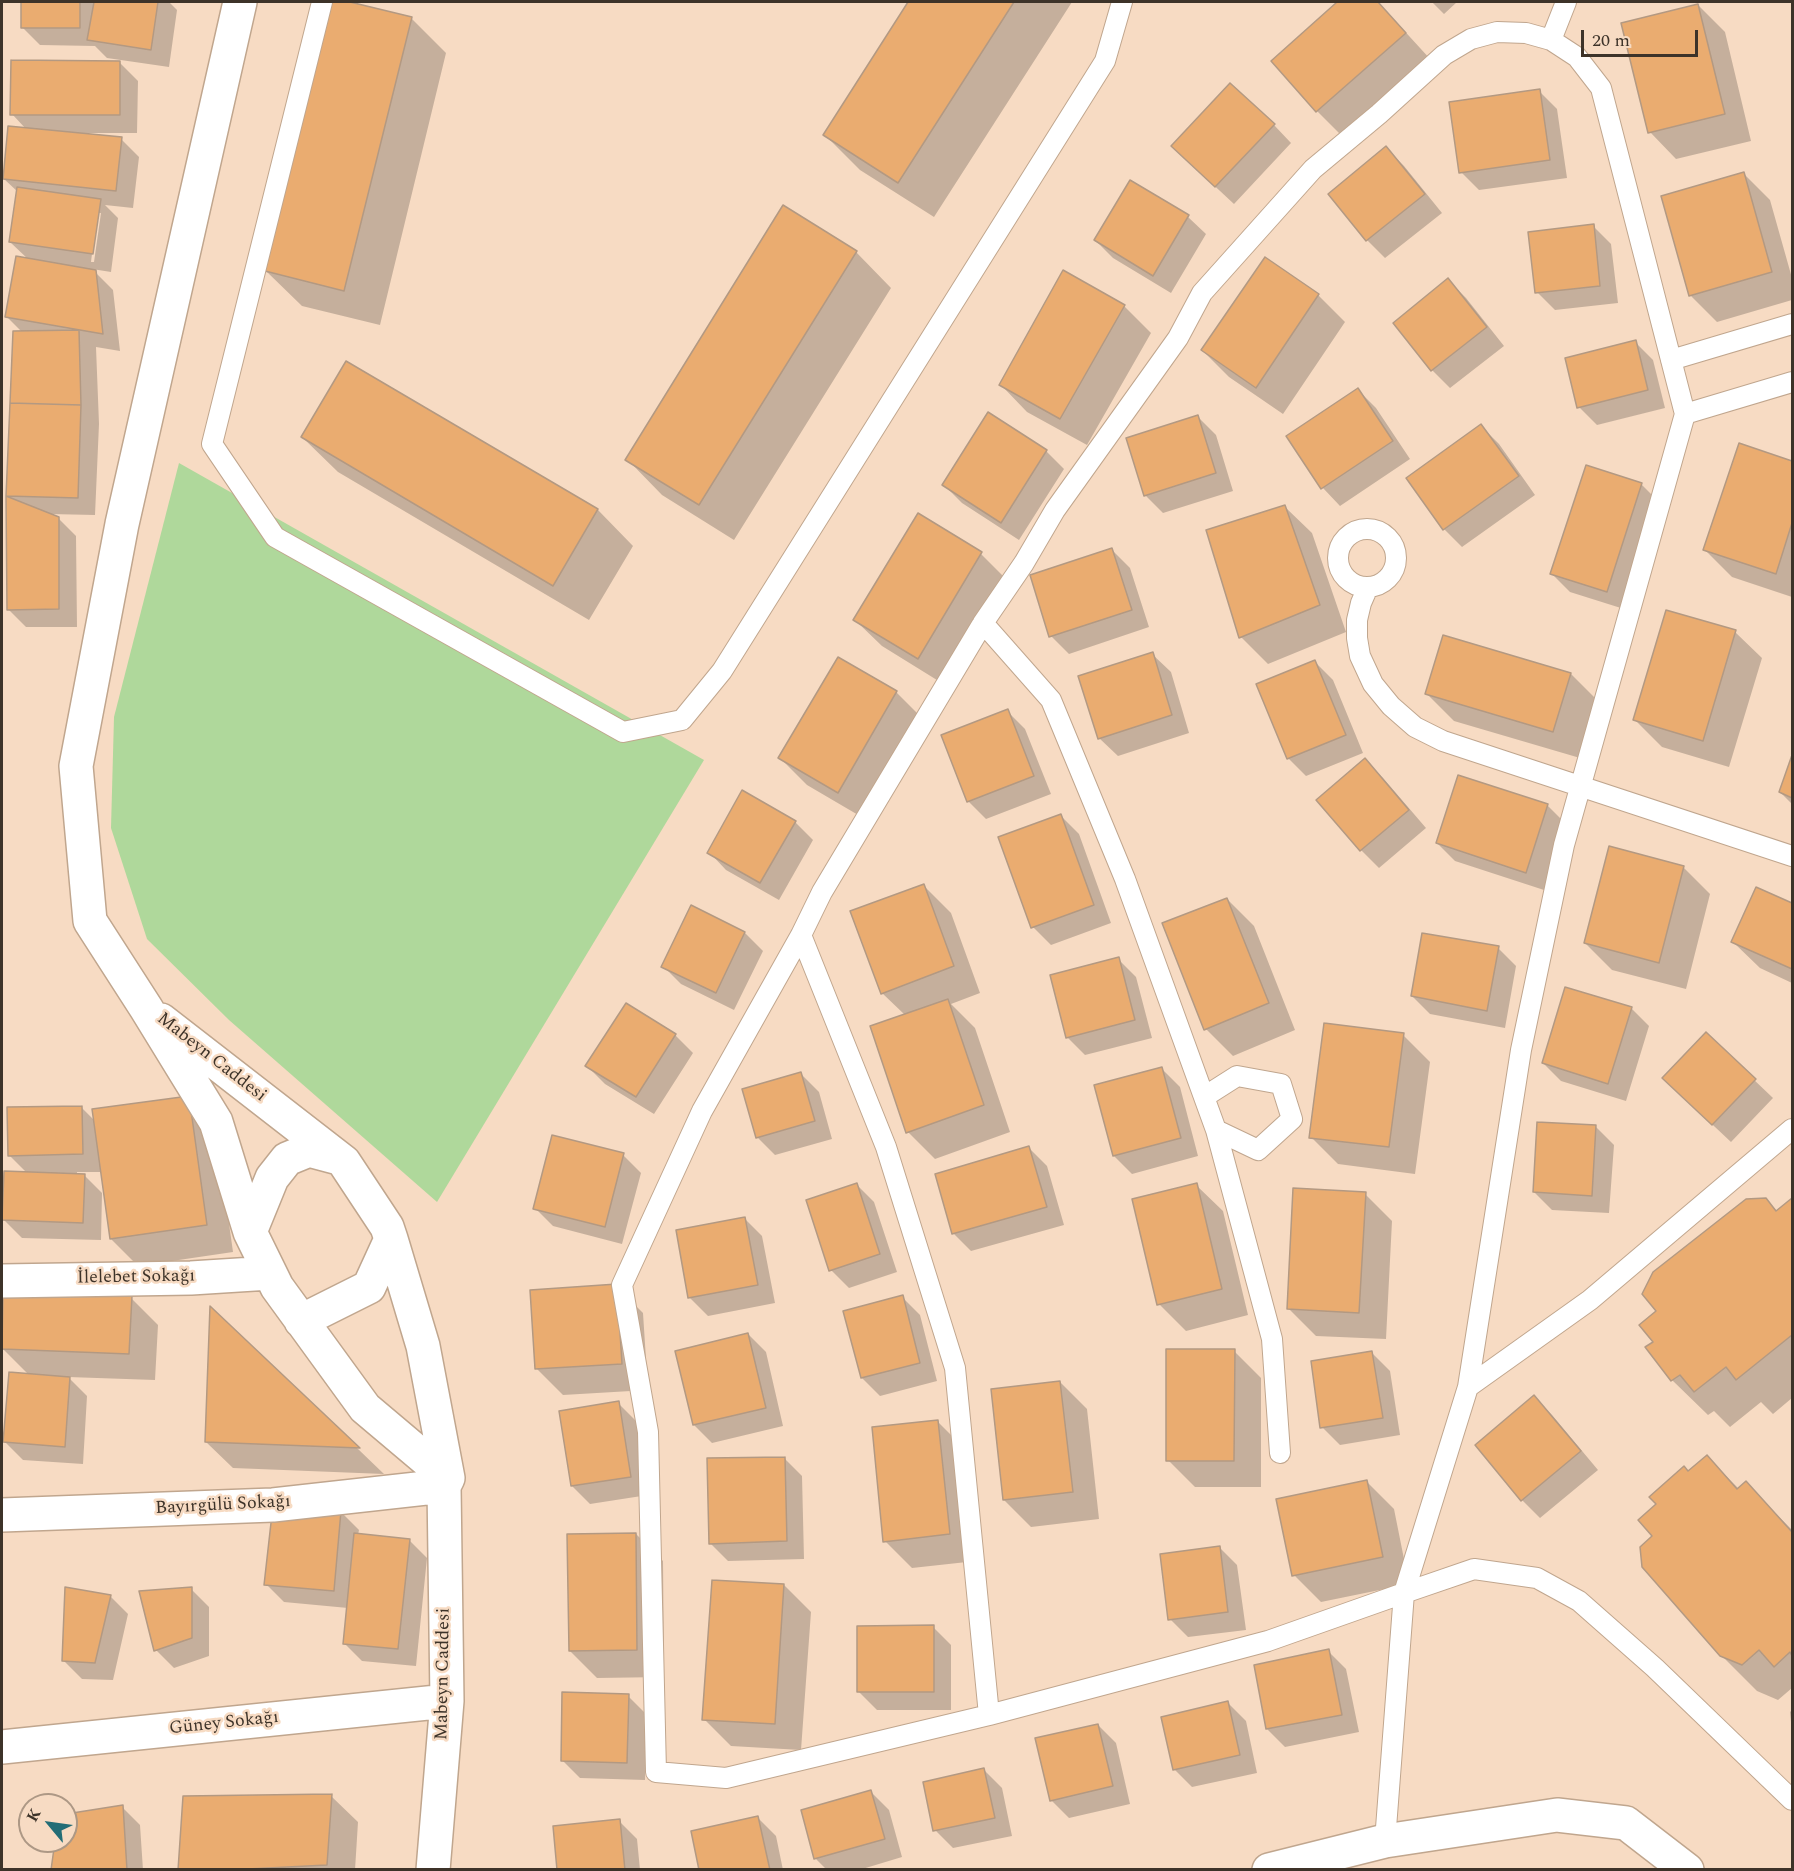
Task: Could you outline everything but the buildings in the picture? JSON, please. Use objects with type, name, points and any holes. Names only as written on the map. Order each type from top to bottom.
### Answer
[{"type":"street","points":[[146,1008],[90,921],[76,766],[122,524],[240,2]]},
{"type":"street","name":"Mabeyn Caddesi","points":[[146,1008],[344,1162],[387,1227],[423,1346],[446,1482],[447,1701],[433,1869]]},
{"type":"street","name":"Mabeyn Caddesi","points":[[146,1008],[216,1122],[250,1232],[277,1287],[365,1408],[446,1482]]},
{"type":"street","points":[[250,1232],[272,1178],[286,1159],[309,1150],[339,1158]]},
{"type":"street","points":[[301,1321],[369,1287],[391,1239]]},
{"type":"street","name":"İlelebet Sokağı","points":[[2,1281],[191,1278],[270,1273]]},
{"type":"street","name":"Bayırgülü Sokağı","points":[[2,1515],[273,1504],[446,1482]]},
{"type":"street","name":"Güney Sokağı","points":[[2,1747],[447,1701]]},
{"type":"street","points":[[1269,1869],[1385,1841],[1557,1815],[1626,1822],[1687,1869]]},
{"type":"lane","points":[[322,2],[212,444],[275,537],[622,732],[682,720],[722,671],[1105,61],[1122,2]]},
{"type":"lane","points":[[1551,40],[1566,2]]},
{"type":"lane","points":[[1385,1841],[1404,1593],[1468,1387],[1521,1050],[1564,844],[1685,414],[1601,88],[1577,57],[1551,40],[1526,33],[1497,32],[1471,39],[1444,55],[1314,169],[1202,294],[1178,338],[1055,510],[1024,563],[983,623],[822,892],[801,935],[702,1111],[622,1285],[648,1432],[656,1772],[726,1778],[989,1715],[1268,1641],[1404,1593],[1474,1569],[1537,1578],[1579,1601],[1655,1668],[1792,1800]]},
{"type":"lane","points":[[1671,360],[1792,324]]},
{"type":"lane","points":[[1685,414],[1792,382]]},
{"type":"lane","points":[[1368,587],[1357,620],[1360,656],[1373,684],[1391,706],[1415,727],[1443,741],[1792,856]]},
{"type":"lane","points":[[983,623],[1051,700],[1125,879],[1216,1130],[1272,1339],[1280,1453]]},
{"type":"lane","points":[[801,935],[886,1147],[955,1368],[989,1715]]},
{"type":"lane","points":[[1204,1097],[1237,1076],[1281,1084],[1292,1119],[1258,1150],[1216,1130]]},
{"type":"lane","points":[[1468,1387],[1590,1300],[1792,1129]]},
{"type":"green space","points":[[179,463],[704,760],[437,1202],[229,1020],[147,939],[111,828],[114,717]]}]
